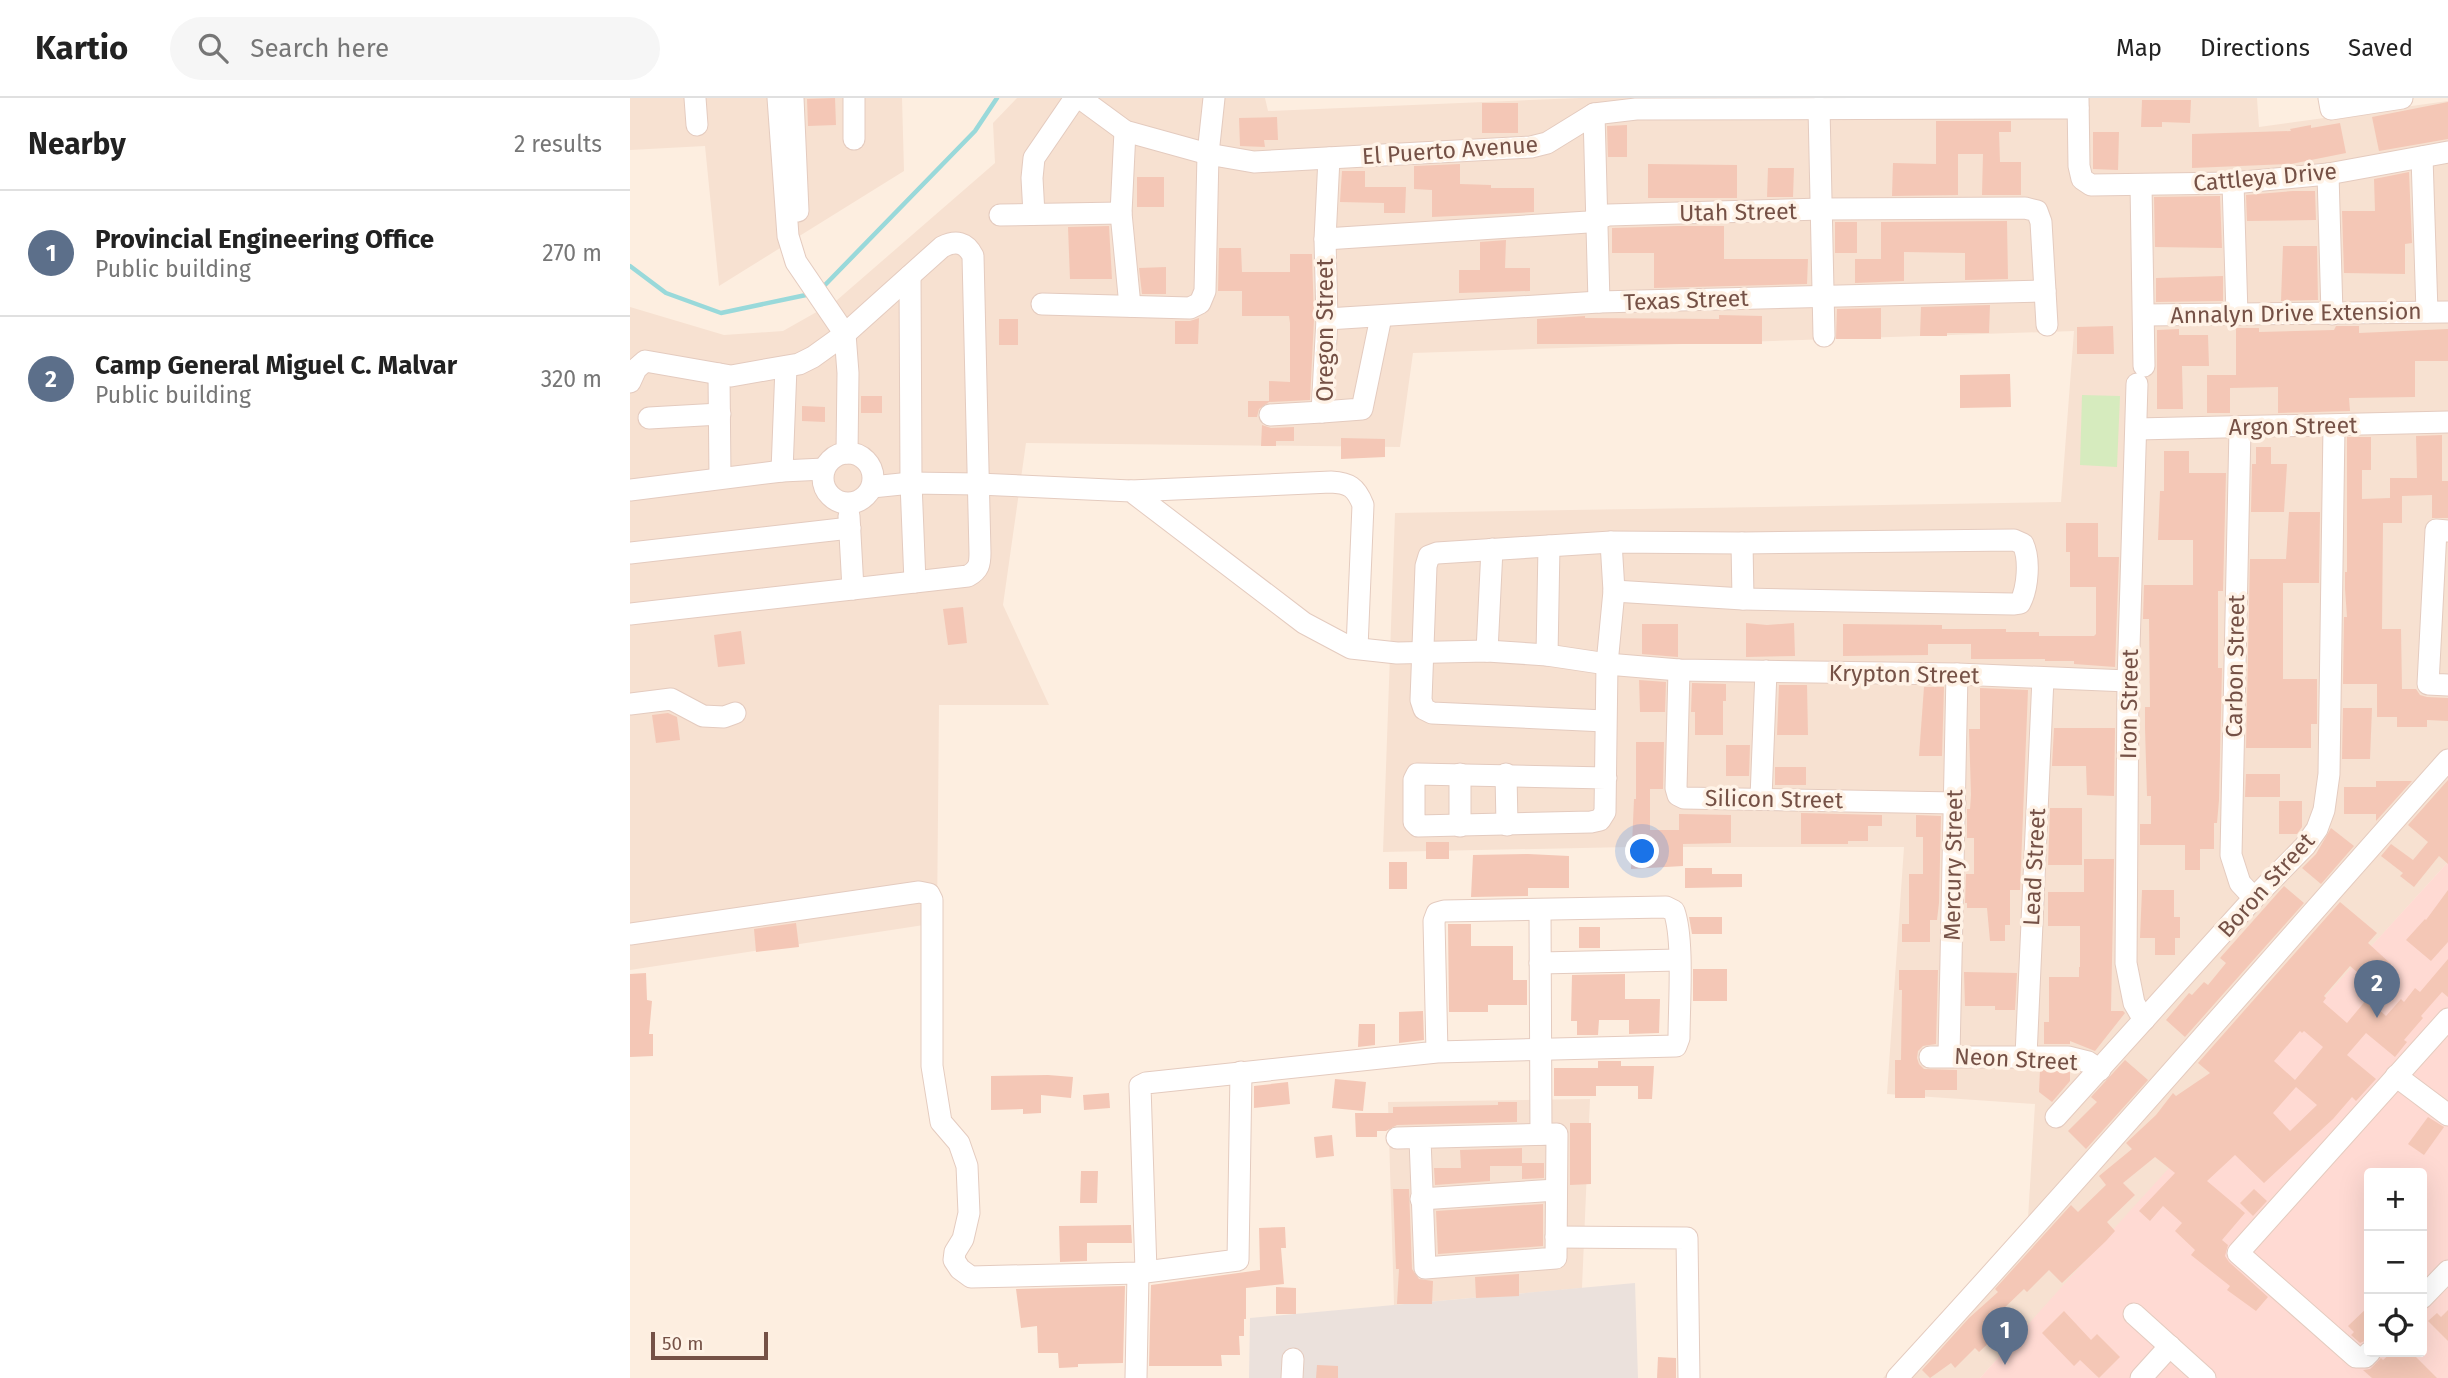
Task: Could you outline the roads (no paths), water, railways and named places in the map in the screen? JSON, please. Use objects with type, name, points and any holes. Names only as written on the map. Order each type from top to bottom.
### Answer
[{"type":"street","points":[[695,98],[698,125]]},
{"type":"street","points":[[778,98],[784,212],[788,236],[796,262],[845,334],[848,373],[847,453]]},
{"type":"street","points":[[793,98],[799,207],[796,262]]},
{"type":"street","points":[[854,98],[854,139]]},
{"type":"street","points":[[1034,214],[1034,158],[1041,144],[1075,98]]},
{"type":"street","name":"El Puerto Avenue","points":[[1080,98],[1125,131],[1208,154],[1254,162],[1531,147],[1547,144],[1594,108],[1636,104],[1819,108],[2078,103]]},
{"type":"street","points":[[1042,304],[1189,308],[1200,303],[1205,291],[1208,154],[1214,98]]},
{"type":"street","points":[[2329,98],[2331,109],[2402,98]]},
{"type":"street","name":"Cattleya Drive","points":[[2078,103],[2079,166],[2082,179],[2091,185],[2233,183],[2328,174],[2448,152]]},
{"type":"street","points":[[1594,108],[1599,302]]},
{"type":"street","points":[[1819,108],[1824,336]]},
{"type":"street","points":[[1125,131],[1121,213],[1129,306]]},
{"type":"street","points":[[2422,157],[2438,312]]},
{"type":"street","name":"Oregon Street","points":[[1329,158],[1322,412],[1362,410],[1381,317]]},
{"type":"street","points":[[2328,174],[2332,314]]},
{"type":"street","points":[[2233,183],[2237,314]]},
{"type":"street","name":"Iron Street","points":[[2141,185],[2144,315],[2128,681],[2126,963],[2134,1003],[2144,1020]]},
{"type":"street","name":"Utah Street","points":[[1325,239],[1588,222],[1608,215],[1821,209],[2025,208],[2037,211],[2041,222],[2047,325]]},
{"type":"street","points":[[1000,215],[1121,213]]},
{"type":"street","points":[[630,383],[636,369],[645,361],[732,376],[786,368],[813,357],[845,334],[910,275],[951,243],[961,243],[968,247],[973,256],[979,567],[968,576],[630,614]]},
{"type":"street","points":[[910,275],[911,483],[915,582]]},
{"type":"street","name":"Texas Street","points":[[1326,319],[1599,302],[2045,291]]},
{"type":"street","name":"Annalyn Drive Extension","points":[[2144,315],[2438,312]]},
{"type":"street","points":[[782,471],[786,368]]},
{"type":"street","points":[[719,374],[720,478]]},
{"type":"street","points":[[1270,415],[1322,412]]},
{"type":"street","points":[[649,418],[720,414]]},
{"type":"street","name":"Argon Street","points":[[2137,429],[2448,422]]},
{"type":"street","name":"Boron Street","points":[[2056,1117],[2311,838],[2324,810],[2328,793],[2334,426]]},
{"type":"street","name":"Carbon Street","points":[[2240,428],[2231,855],[2240,883],[2254,898]]},
{"type":"street","points":[[847,453],[865,460],[873,477],[872,487],[866,495],[849,503],[839,502],[825,489],[824,469],[838,455],[847,453]]},
{"type":"street","points":[[630,490],[782,471],[824,469]]},
{"type":"street","points":[[872,487],[911,483],[978,484],[1131,491],[1347,483],[1358,492],[1363,505],[1357,648]]},
{"type":"street","name":"Krypton Street","points":[[1131,491],[1304,623],[1351,648],[1397,653],[1487,651],[1547,655],[1607,664],[1679,670],[1957,674],[2128,681]]},
{"type":"street","points":[[849,503],[853,589]]},
{"type":"street","points":[[630,554],[850,528]]},
{"type":"street","points":[[2448,531],[2436,530],[2428,684],[2448,685]]},
{"type":"street","points":[[1605,721],[1432,713],[1424,709],[1421,700],[1422,652],[1426,566],[1429,556],[1437,553],[1611,542],[2014,540],[2023,544],[2027,553],[2024,596],[2020,603],[2012,604],[1742,598],[1614,591]]},
{"type":"street","points":[[1606,778],[1417,774],[1414,780],[1414,822],[1418,826],[1460,826],[1600,820],[1605,812],[1606,778],[1605,721],[1607,664],[1614,591],[1611,542]]},
{"type":"street","points":[[1742,543],[1742,598]]},
{"type":"street","points":[[1547,655],[1549,546]]},
{"type":"street","points":[[1487,651],[1492,550]]},
{"type":"street","name":"Silicon Street","points":[[1679,670],[1676,788],[1678,795],[1684,798],[1955,803]]},
{"type":"street","points":[[1761,798],[1766,671]]},
{"type":"street","name":"Mercury Street","points":[[1939,1056],[1955,803],[1957,674]]},
{"type":"street","name":"Lead Street","points":[[2026,1056],[2043,678]]},
{"type":"street","points":[[630,704],[671,699],[703,716],[735,713]]},
{"type":"street","points":[[1897,1378],[2086,1171],[2217,1019],[2448,760]]},
{"type":"street","points":[[1460,774],[1460,826]]},
{"type":"street","points":[[1506,774],[1507,825]]},
{"type":"street","points":[[630,934],[919,892],[929,894],[932,900],[932,1066],[942,1122],[959,1143],[967,1166],[969,1213],[963,1239],[955,1252],[954,1260],[960,1269],[971,1277],[1142,1272],[1238,1260],[1241,1072]]},
{"type":"street","points":[[1136,1378],[1142,1272],[1140,1086],[1146,1083],[1241,1072],[1437,1052],[1676,1045],[1679,1038],[1679,960],[1677,918],[1674,911],[1666,907],[1437,913],[1434,921],[1437,1052]]},
{"type":"street","points":[[1540,910],[1541,1134]]},
{"type":"street","points":[[1540,963],[1679,960]]},
{"type":"street","points":[[2364,1357],[2356,1357],[2238,1253],[2448,1019]]},
{"type":"street","name":"Neon Street","points":[[1939,1056],[2078,1058],[2100,1070]]},
{"type":"street","points":[[2396,1076],[2448,1115]]},
{"type":"street","points":[[1398,1138],[1557,1134],[1556,1258],[1424,1268],[1420,1139]]},
{"type":"street","points":[[1422,1199],[1556,1190]]},
{"type":"street","points":[[1556,1237],[1687,1238],[1689,1378]]},
{"type":"street","points":[[2426,1294],[2448,1271]]},
{"type":"street","points":[[2134,1314],[2205,1378]]},
{"type":"street","points":[[2141,1378],[2170,1346]]},
{"type":"waterway","points":[[824,286],[975,131],[997,98]]},
{"type":"waterway","points":[[630,266],[666,293],[721,313],[806,295]]},
{"type":"place","name":"Camp General Miguel C. Malvar","points":[[2377,1018]]},
{"type":"place","name":"Provincial Engineering Office","points":[[2005,1365]]}]
